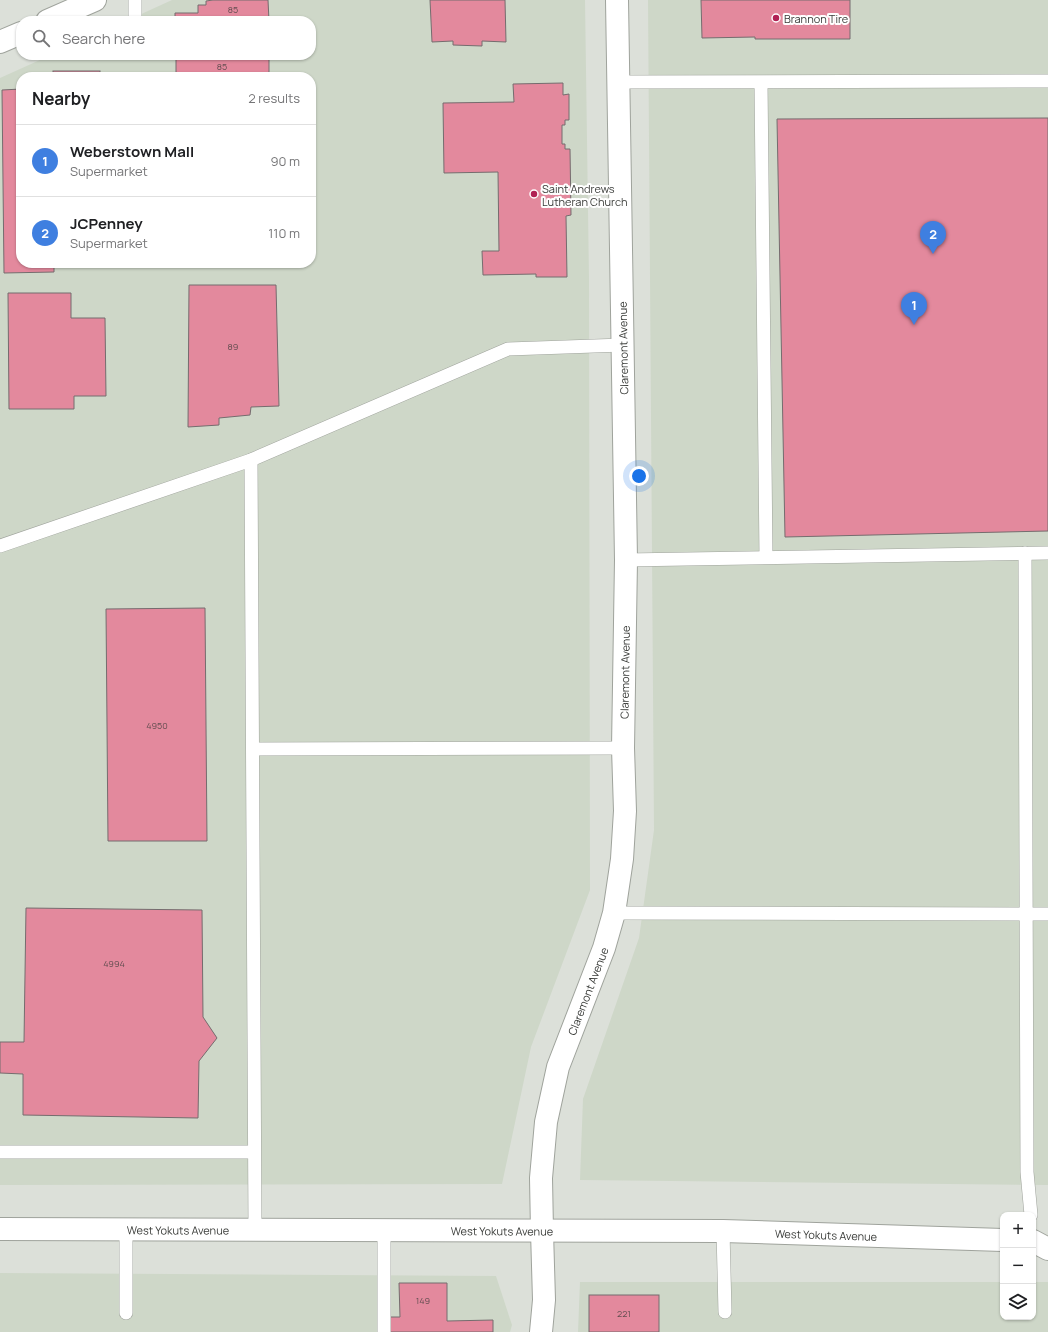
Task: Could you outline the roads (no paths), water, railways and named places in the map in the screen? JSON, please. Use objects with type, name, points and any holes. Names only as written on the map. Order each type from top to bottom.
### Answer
[{"type":"street","points":[[58,16],[95,0]]},
{"type":"street","name":"Claremont Avenue","points":[[541,1332],[544,1300],[541,1178],[546,1122],[556,1075],[580,1008],[604,948],[614,913],[623,845],[625,811],[623,748],[626,560],[617,0]]},
{"type":"street","points":[[0,42],[16,35]]},
{"type":"street","name":"West Yokuts Avenue","points":[[0,1229],[724,1231],[1000,1240]]},
{"type":"street","points":[[1036,1240],[1048,1234]]},
{"type":"street","points":[[1036,1243],[1048,1249]]},
{"type":"lane","points":[[135,0],[135,16]]},
{"type":"lane","points":[[619,82],[1048,81]]},
{"type":"lane","points":[[761,82],[766,557]]},
{"type":"lane","points":[[0,546],[251,460],[508,349],[623,345]]},
{"type":"lane","points":[[251,460],[255,1230]]},
{"type":"lane","points":[[1026,553],[1027,1172],[1031,1212]]},
{"type":"lane","points":[[626,560],[1048,553]]},
{"type":"lane","points":[[253,749],[623,748]]},
{"type":"lane","points":[[614,913],[1048,914]]},
{"type":"lane","points":[[0,1152],[254,1152]]},
{"type":"lane","points":[[126,1229],[126,1313]]},
{"type":"lane","points":[[384,1230],[384,1332]]},
{"type":"lane","points":[[724,1231],[725,1312]]},
{"type":"place","name":"Brannon Tire","points":[[776,18]]},
{"type":"place","name":"Saint Andrews Lutheran Church","points":[[534,194]]},
{"type":"place","name":"JCPenney","points":[[933,254]]},
{"type":"place","name":"Weberstown Mall","points":[[914,325]]}]
